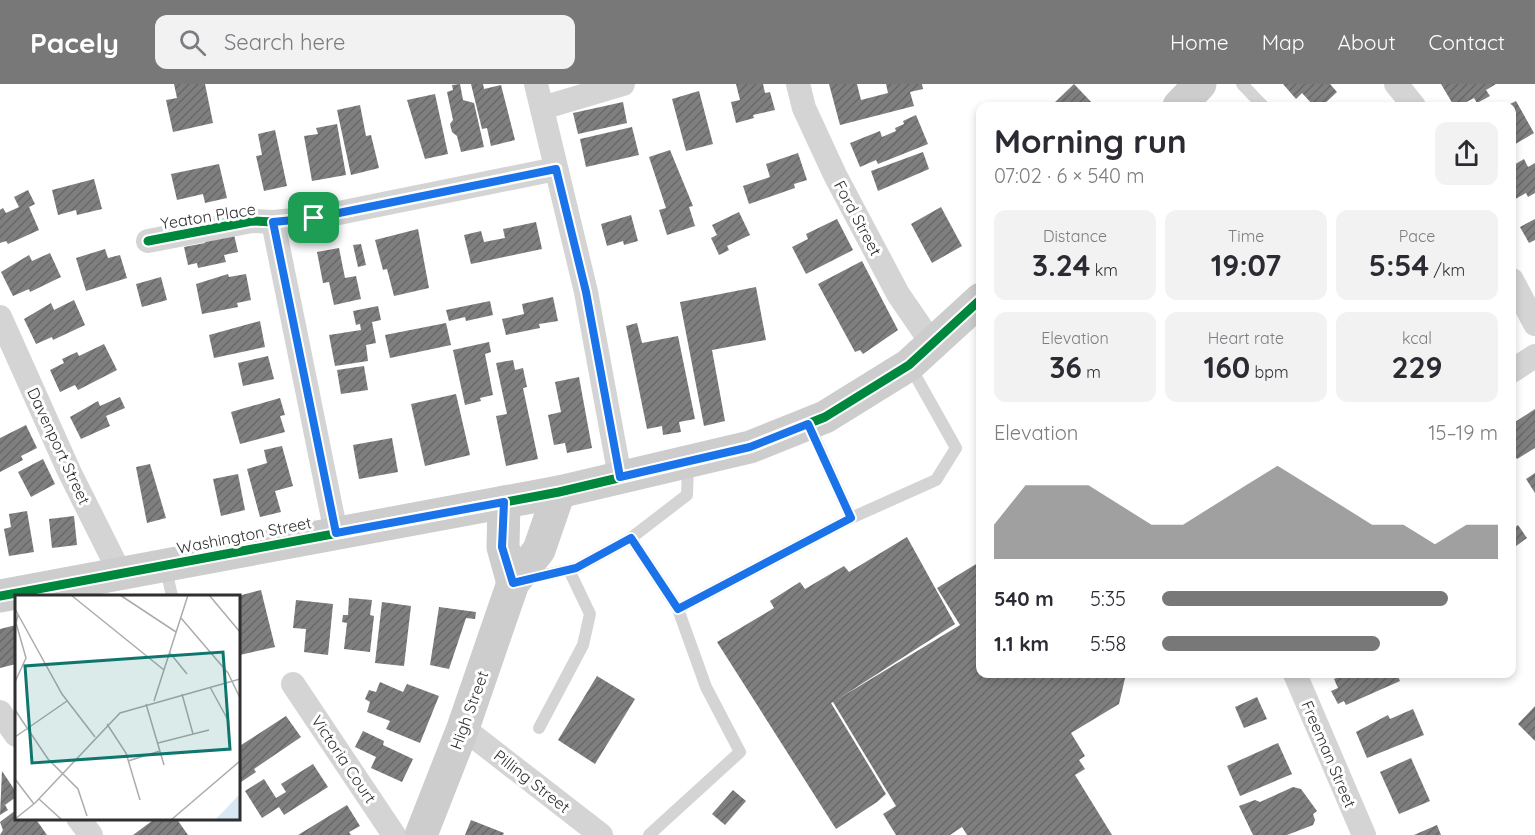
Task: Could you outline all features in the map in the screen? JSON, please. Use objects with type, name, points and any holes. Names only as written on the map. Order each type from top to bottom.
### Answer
[{"type":"street","points":[[536,84],[586,292],[620,477]]},
{"type":"street","points":[[542,108],[623,84]]},
{"type":"street","name":"Ford Street","points":[[798,84],[804,108],[835,175],[898,294],[921,355]]},
{"type":"street","points":[[1183,102],[1200,84]]},
{"type":"street","points":[[1396,84],[1411,102]]},
{"type":"street","name":"Yeaton Place","points":[[148,241],[252,221],[273,222],[314,218],[556,169]]},
{"type":"street","points":[[273,222],[336,533]]},
{"type":"street","points":[[1516,288],[1535,324]]},
{"type":"street","name":"Washington Street","points":[[0,596],[559,492],[753,446],[825,417],[921,355],[976,304]]},
{"type":"street","name":"Davenport Street","points":[[0,317],[69,471],[120,573]]},
{"type":"street","points":[[1516,368],[1535,356]]},
{"type":"street","name":"High Street","points":[[421,835],[463,728],[513,583],[539,550],[559,492]]},
{"type":"street","points":[[504,502],[502,547],[513,583]]},
{"type":"street","name":"Freeman Street","points":[[1296,678],[1364,835]]},
{"type":"street","name":"Victoria Court","points":[[293,684],[394,835]]},
{"type":"street","points":[[0,712],[15,734]]},
{"type":"street","name":"Pilling Street","points":[[463,728],[601,835]]},
{"type":"street","points":[[79,820],[91,835]]},
{"type":"lane","points":[[1242,84],[1259,102]]},
{"type":"lane","points":[[678,609],[851,518],[936,480],[956,448],[921,355]]},
{"type":"lane","points":[[808,424],[851,518]]},
{"type":"lane","points":[[513,583],[569,570],[631,538],[687,495],[688,463]]},
{"type":"lane","points":[[631,538],[678,609],[706,687],[740,752],[649,835]]},
{"type":"lane","points":[[165,565],[172,595]]},
{"type":"lane","points":[[539,728],[583,645],[590,614],[569,570]]},
{"type":"building","points":[[174,84],[205,84],[213,123],[173,132],[166,100],[177,98]]},
{"type":"building","points":[[460,84],[463,100],[474,103],[484,147],[461,152],[457,136],[452,132],[450,124],[453,120],[447,92],[453,90],[452,85]]},
{"type":"building","points":[[471,84],[483,84],[484,89],[501,85],[515,140],[491,146],[487,128],[482,129]]},
{"type":"building","points":[[736,84],[763,84],[765,93],[770,92],[775,110],[753,115],[754,118],[736,123],[731,102],[740,100]]},
{"type":"building","points":[[829,84],[857,84],[861,100],[888,93],[886,84],[922,84],[923,89],[910,92],[914,106],[840,125]]},
{"type":"building","points":[[1074,84],[1091,102],[1055,102]]},
{"type":"building","points":[[1283,84],[1330,84],[1337,92],[1326,102],[1310,102],[1302,93],[1296,99]]},
{"type":"building","points":[[1441,84],[1496,84],[1486,90],[1490,96],[1479,102],[1474,98],[1466,102],[1452,102]]},
{"type":"building","points":[[699,91],[713,144],[686,151],[672,99]]},
{"type":"building","points":[[435,94],[448,154],[425,159],[407,100]]},
{"type":"building","points":[[1516,101],[1534,133],[1516,144],[1516,102],[1514,102]]},
{"type":"building","points":[[623,102],[627,123],[578,134],[573,113]]},
{"type":"building","points":[[360,105],[366,136],[371,135],[379,168],[351,175],[337,110]]},
{"type":"building","points":[[916,115],[928,144],[878,164],[876,160],[860,167],[850,143],[880,131],[882,137],[896,131],[895,128],[904,124],[903,121]]},
{"type":"building","points":[[337,124],[346,175],[312,181],[304,136],[318,134],[316,128]]},
{"type":"building","points":[[632,127],[639,155],[586,167],[580,139]]},
{"type":"building","points":[[275,130],[287,186],[264,191],[256,156],[262,155],[258,134]]},
{"type":"building","points":[[670,150],[693,206],[689,207],[695,226],[667,235],[659,210],[666,208],[649,157]]},
{"type":"building","points":[[923,152],[929,169],[878,191],[871,171]]},
{"type":"building","points":[[798,153],[807,180],[794,184],[795,188],[749,204],[743,186],[770,177],[766,164]]},
{"type":"building","points":[[1524,159],[1528,167],[1535,163],[1535,193],[1528,197],[1526,193],[1516,199],[1516,164]]},
{"type":"building","points":[[219,164],[227,198],[205,203],[203,194],[177,200],[171,174]]},
{"type":"building","points":[[94,179],[102,209],[77,215],[76,210],[58,215],[52,190]]},
{"type":"building","points":[[28,190],[35,204],[29,207],[39,230],[8,244],[6,241],[0,243],[0,210],[3,208],[6,213],[19,207],[14,197]]},
{"type":"building","points":[[941,207],[962,246],[932,263],[911,224]]},
{"type":"building","points":[[739,212],[750,235],[727,246],[729,250],[719,255],[711,238],[717,235],[712,225]]},
{"type":"building","points":[[631,215],[638,241],[624,245],[623,241],[607,246],[601,224]]},
{"type":"building","points":[[837,219],[853,250],[806,274],[792,247],[808,239],[806,234]]},
{"type":"building","points":[[1535,219],[1535,240],[1529,243],[1520,227]]},
{"type":"building","points":[[536,222],[542,249],[471,264],[464,235],[481,231],[484,242],[505,238],[503,229]]},
{"type":"building","points":[[418,229],[429,288],[394,296],[387,269],[383,270],[375,240]]},
{"type":"building","points":[[233,230],[238,252],[224,255],[226,262],[198,268],[197,263],[188,265],[184,247],[205,243],[203,236]]},
{"type":"building","points":[[361,244],[366,265],[358,267],[353,245]]},
{"type":"building","points":[[339,248],[345,278],[356,276],[361,299],[334,305],[329,282],[323,283],[317,252]]},
{"type":"building","points":[[105,249],[108,258],[120,255],[127,278],[86,291],[76,258]]},
{"type":"building","points":[[50,253],[61,277],[30,292],[29,289],[13,296],[1,272],[29,255],[32,261]]},
{"type":"building","points":[[862,261],[898,330],[863,354],[860,350],[855,352],[818,284]]},
{"type":"building","points":[[228,274],[229,277],[246,274],[251,300],[237,303],[238,307],[202,314],[196,284]]},
{"type":"building","points":[[161,277],[167,300],[142,307],[136,284]]},
{"type":"building","points":[[756,287],[766,340],[712,350],[725,421],[704,426],[680,302]]},
{"type":"building","points":[[553,297],[558,321],[539,324],[540,328],[506,335],[502,319],[524,314],[522,304]]},
{"type":"building","points":[[74,300],[85,325],[53,340],[52,337],[36,344],[24,319],[51,303],[54,310]]},
{"type":"building","points":[[490,301],[493,315],[466,321],[465,317],[449,321],[446,310]]},
{"type":"building","points":[[378,306],[381,320],[372,322],[376,343],[366,345],[368,361],[335,366],[329,335],[361,330],[360,324],[356,325],[353,311]]},
{"type":"building","points":[[260,321],[265,347],[214,358],[209,335]]},
{"type":"building","points":[[446,323],[451,345],[390,358],[385,335]]},
{"type":"building","points":[[637,323],[642,343],[678,336],[695,419],[679,422],[681,432],[663,435],[662,426],[647,429],[626,326]]},
{"type":"building","points":[[489,342],[491,352],[485,354],[493,395],[465,405],[453,350]]},
{"type":"building","points":[[104,344],[117,370],[78,390],[75,385],[60,392],[50,370],[64,363],[62,359],[77,352],[79,356]]},
{"type":"building","points":[[268,356],[274,379],[243,386],[238,363]]},
{"type":"building","points":[[513,360],[515,370],[523,368],[527,387],[523,388],[538,459],[506,466],[496,416],[507,414],[496,363]]},
{"type":"building","points":[[364,366],[368,390],[341,394],[337,370]]},
{"type":"building","points":[[579,377],[592,448],[567,453],[565,443],[554,445],[548,415],[561,412],[555,382]]},
{"type":"building","points":[[456,394],[470,455],[425,466],[411,404]]},
{"type":"building","points":[[120,397],[125,408],[106,416],[110,426],[81,439],[70,417],[98,401],[100,406]]},
{"type":"building","points":[[280,398],[285,415],[280,416],[285,432],[240,444],[231,412]]},
{"type":"building","points":[[1535,409],[1535,448],[1517,459],[1516,457],[1516,421]]},
{"type":"building","points":[[26,425],[37,448],[21,456],[23,460],[0,472],[0,438]]},
{"type":"building","points":[[392,438],[398,472],[359,479],[353,445]]},
{"type":"building","points":[[282,446],[293,486],[275,491],[281,512],[260,517],[247,469],[267,463],[264,450]]},
{"type":"building","points":[[43,459],[55,484],[31,497],[18,472]]},
{"type":"building","points":[[150,464],[166,518],[147,523],[136,467]]},
{"type":"building","points":[[1535,473],[1535,493],[1526,479]]},
{"type":"building","points":[[238,474],[245,510],[221,516],[213,479]]},
{"type":"building","points":[[27,511],[34,552],[9,556],[4,529],[11,527],[9,514]]},
{"type":"building","points":[[74,516],[77,545],[52,548],[49,519]]},
{"type":"building","points":[[1518,525],[1527,538],[1516,546],[1516,526]]},
{"type":"building","points":[[907,537],[955,624],[838,699],[960,625],[937,588],[976,564],[976,678],[1125,678],[1119,704],[1071,733],[1085,756],[1079,760],[1085,769],[1075,775],[1112,835],[967,835],[962,827],[950,835],[896,835],[883,814],[896,806],[833,702],[831,703],[886,794],[836,829],[717,642],[774,608],[770,601],[800,582],[805,589],[844,566],[849,572]]},
{"type":"building","points":[[261,590],[275,647],[240,655],[240,595]]},
{"type":"building","points":[[349,598],[372,600],[370,615],[374,616],[370,652],[344,649],[347,623],[342,622],[343,615],[348,615]]},
{"type":"building","points":[[296,600],[333,604],[328,655],[304,652],[306,629],[293,628]]},
{"type":"building","points":[[382,602],[411,606],[404,666],[375,663]]},
{"type":"building","points":[[439,607],[476,612],[475,619],[466,618],[449,669],[430,665]]},
{"type":"building","points":[[15,625],[15,664],[0,668],[0,629]]},
{"type":"building","points":[[597,676],[635,699],[595,764],[558,740]]},
{"type":"building","points":[[1399,678],[1400,681],[1346,705],[1344,701],[1338,704],[1331,691],[1338,688],[1334,679]]},
{"type":"building","points":[[380,682],[403,692],[407,684],[439,696],[420,743],[386,729],[390,721],[367,712],[370,702],[365,699],[369,690],[376,692]]},
{"type":"building","points":[[1257,697],[1267,719],[1244,728],[1235,707]]},
{"type":"building","points":[[1535,706],[1535,741],[1518,724]]},
{"type":"building","points":[[1413,709],[1424,735],[1367,758],[1356,732],[1388,715],[1390,719]]},
{"type":"building","points":[[286,716],[301,737],[254,769],[256,772],[240,783],[240,746]]},
{"type":"building","points":[[363,731],[384,741],[383,745],[413,759],[402,782],[371,768],[376,757],[355,747]]},
{"type":"building","points":[[1278,743],[1292,774],[1240,796],[1227,766]]},
{"type":"building","points":[[1411,758],[1430,801],[1399,814],[1380,772]]},
{"type":"building","points":[[313,764],[328,787],[284,815],[279,807],[262,818],[245,791],[264,779],[276,798],[286,792],[281,784]]},
{"type":"building","points":[[2,771],[15,790],[15,798],[5,805],[8,810],[0,815]]},
{"type":"building","points":[[1293,787],[1301,789],[1317,811],[1313,814],[1315,820],[1313,825],[1287,835],[1253,835],[1239,806],[1255,800],[1260,802]]},
{"type":"building","points":[[733,790],[746,801],[725,825],[712,814]]},
{"type":"building","points":[[347,805],[360,826],[349,832],[351,835],[298,835]]},
{"type":"building","points":[[15,811],[15,820],[36,820],[47,835],[0,835],[3,830],[0,822]]},
{"type":"building","points":[[153,820],[177,820],[188,835],[133,835]]},
{"type":"building","points":[[471,820],[504,833],[503,835],[465,835]]},
{"type":"building","points":[[1437,825],[1441,835],[1414,835]]},
{"type":"cycle path","points":[[148,241],[252,221],[273,222],[314,218],[556,169]]},
{"type":"cycle path","points":[[0,596],[559,492],[750,447],[825,417],[909,365],[976,304]]},
{"type":"route","points":[[556,169],[586,292],[620,477],[750,447],[808,424],[851,518],[678,609],[631,538],[576,568],[513,583],[502,547],[504,502],[336,533],[273,222],[314,218],[556,169]]}]
